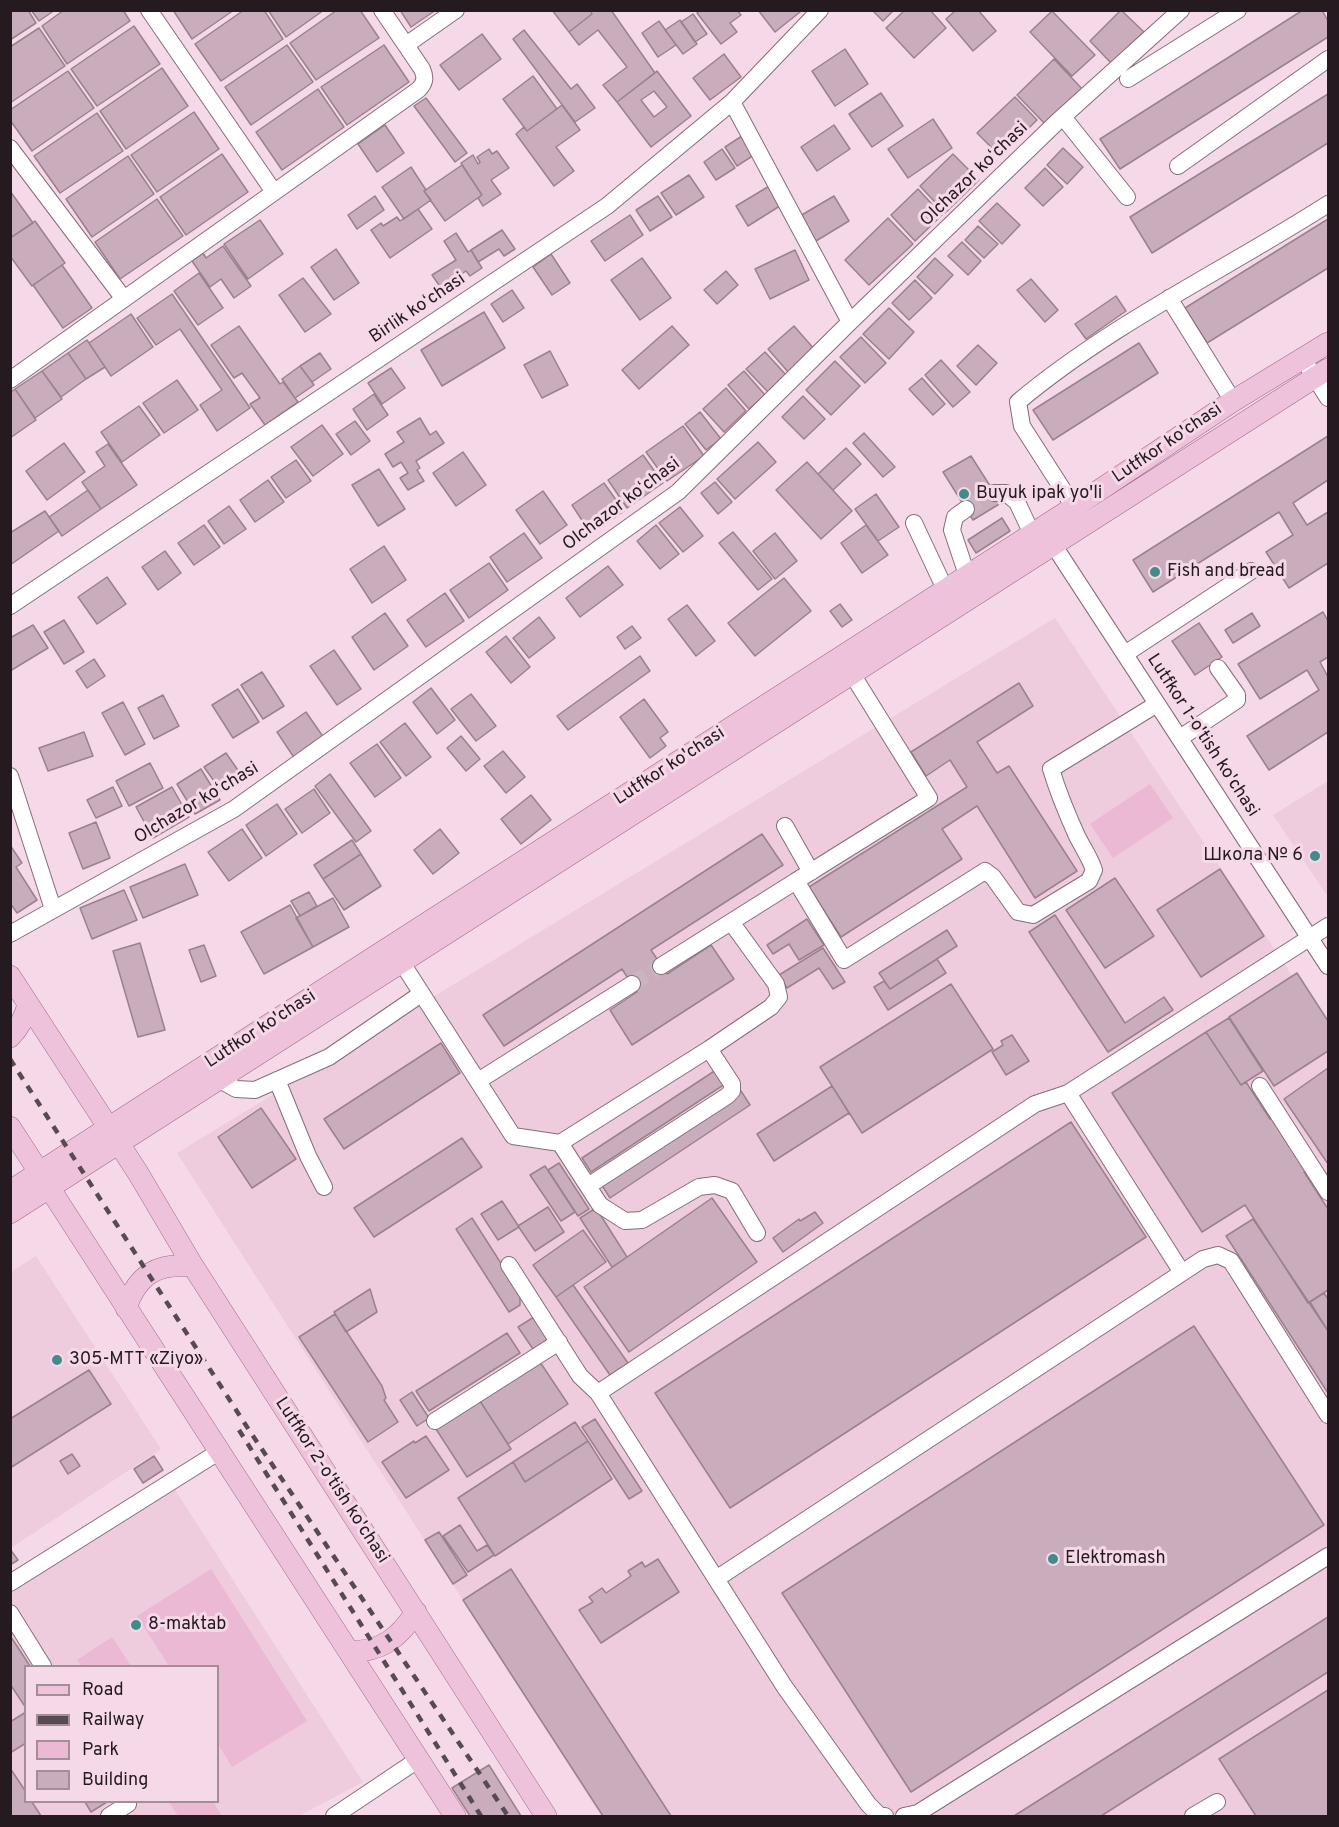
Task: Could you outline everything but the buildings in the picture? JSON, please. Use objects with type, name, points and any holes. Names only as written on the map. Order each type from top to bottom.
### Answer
[{"type":"main road","name":"Lutfkor ko'chasi","points":[[10,1213],[45,1180],[396,954],[1233,401],[1329,343]]},
{"type":"main road","name":"Lutfkor ko'chasi","points":[[112,1136],[218,1080],[396,954],[852,674],[1322,373]]},
{"type":"main road","name":"Lutfkor 2-o'tish ko'chasi","points":[[10,976],[138,1173],[193,1266],[546,1816]]},
{"type":"main road","points":[[10,1037],[20,1027],[26,1016],[28,1004]]},
{"type":"main road","points":[[10,1127],[455,1816]]},
{"type":"main road","name":"Lutfkor ko'chasi","points":[[10,1191],[45,1180]]},
{"type":"main road","points":[[126,1308],[135,1289],[151,1272],[172,1266],[193,1266]]},
{"type":"main road","points":[[349,1652],[372,1650],[387,1644],[400,1633],[416,1612]]},
{"type":"street","points":[[149,10],[274,192]]},
{"type":"street","points":[[10,380],[418,90],[424,84],[426,77],[382,10]]},
{"type":"street","points":[[405,45],[456,10]]},
{"type":"street","name":"Birlik koʻchasi","points":[[10,606],[607,206],[732,102],[820,10]]},
{"type":"street","name":"Olchazor koʻchasi","points":[[10,934],[234,809],[678,492],[1063,117],[1181,10]]},
{"type":"street","points":[[1128,80],[1238,10]]},
{"type":"street","points":[[1178,166],[1329,58]]},
{"type":"street","points":[[732,102],[850,322]]},
{"type":"street","points":[[1063,117],[1127,197]]},
{"type":"street","points":[[10,147],[124,299]]},
{"type":"street","points":[[1074,507],[1022,426],[1018,402],[1048,376],[1169,298],[1329,204]]},
{"type":"street","points":[[1169,298],[1233,401]]},
{"type":"street","points":[[1303,359],[1322,373],[1329,398]]},
{"type":"street","name":"Lutfkor 1-o'tish ko'chasi","points":[[994,493],[1006,493],[1017,502],[1037,530],[1054,545],[1329,966]]},
{"type":"street","points":[[966,509],[955,517],[952,530],[967,575]]},
{"type":"street","points":[[914,523],[945,590]]},
{"type":"street","points":[[1125,654],[1251,571]]},
{"type":"street","points":[[1180,738],[1237,700],[1237,695],[1218,668]]},
{"type":"street","points":[[661,966],[929,798],[852,674]]},
{"type":"street","points":[[796,881],[844,960],[985,871],[993,877],[1018,912],[1033,915],[1089,881],[1094,870],[1059,796],[1052,769],[1157,704]]},
{"type":"street","points":[[10,777],[53,909]]},
{"type":"street","points":[[785,826],[812,872]]},
{"type":"street","points":[[396,954],[513,1136],[560,1143],[710,1049],[771,1007],[779,997],[776,984],[731,922]]},
{"type":"street","points":[[598,1393],[1035,1104],[1068,1093],[1329,926]]},
{"type":"street","points":[[478,1081],[632,984]]},
{"type":"street","points":[[218,1080],[236,1089],[255,1089],[277,1080],[329,1057],[422,994]]},
{"type":"street","points":[[588,1186],[732,1091],[732,1084],[710,1049]]},
{"type":"street","points":[[277,1080],[308,1156],[324,1187]]},
{"type":"street","points":[[1260,1086],[1329,1192]]},
{"type":"street","points":[[1068,1093],[1181,1271]]},
{"type":"street","points":[[560,1143],[600,1205],[625,1221],[642,1220],[699,1187],[715,1185],[732,1191],[757,1233]]},
{"type":"street","points":[[716,1579],[1181,1271],[1203,1259],[1218,1256],[1231,1261],[1329,1415]]},
{"type":"street","points":[[509,1265],[580,1376],[598,1393],[784,1686],[868,1804],[880,1816],[885,1816]]},
{"type":"street","points":[[435,1421],[559,1342]]},
{"type":"street","points":[[10,1583],[220,1451]]},
{"type":"street","points":[[904,1816],[918,1813],[1329,1556]]},
{"type":"street","points":[[10,1613],[42,1665]]},
{"type":"street","points":[[334,1816],[419,1760]]},
{"type":"street","points":[[1192,1816],[1217,1802]]},
{"type":"street","points":[[109,1816],[128,1803]]},
{"type":"shaded area","points":[[1055,618],[1328,1030],[1328,1816],[601,1816],[177,1153]]},
{"type":"shaded area","name":"Школа № 6","points":[[1328,781],[1328,897],[1273,815]]},
{"type":"shaded area","name":"305-MTT «Ziyo»","points":[[36,1256],[161,1449],[11,1548],[11,1272]]},
{"type":"shaded area","name":"8-maktab","points":[[172,1485],[363,1782],[299,1816],[11,1816],[11,1583]]},
{"type":"green space","points":[[1150,784],[1173,818],[1113,858],[1090,824]]},
{"type":"green space","points":[[211,1569],[307,1721],[232,1767],[219,1746],[219,1665],[168,1665],[137,1616]]},
{"type":"green space","points":[[112,1637],[130,1665],[81,1665],[77,1660]]},
{"type":"green space","points":[[170,1803],[214,1803],[222,1816],[178,1816]]},
{"type":"tunnel","points":[[966,509],[994,493]]},
{"type":"tunnel","points":[[632,984],[661,966]]},
{"type":"railway","points":[[10,1059],[249,1430],[508,1816]]},
{"type":"railway","points":[[239,1430],[481,1816]]},
{"type":"place","name":"Buyuk ipak yo'li","points":[[964,494]]},
{"type":"place","name":"Fish and bread","points":[[1155,572]]},
{"type":"place","name":"Школа № 6","points":[[1315,856]]},
{"type":"place","name":"305-MTT «Ziyo»","points":[[57,1360]]},
{"type":"place","name":"Elektromash","points":[[1053,1559]]},
{"type":"place","name":"8-maktab","points":[[136,1625]]}]
